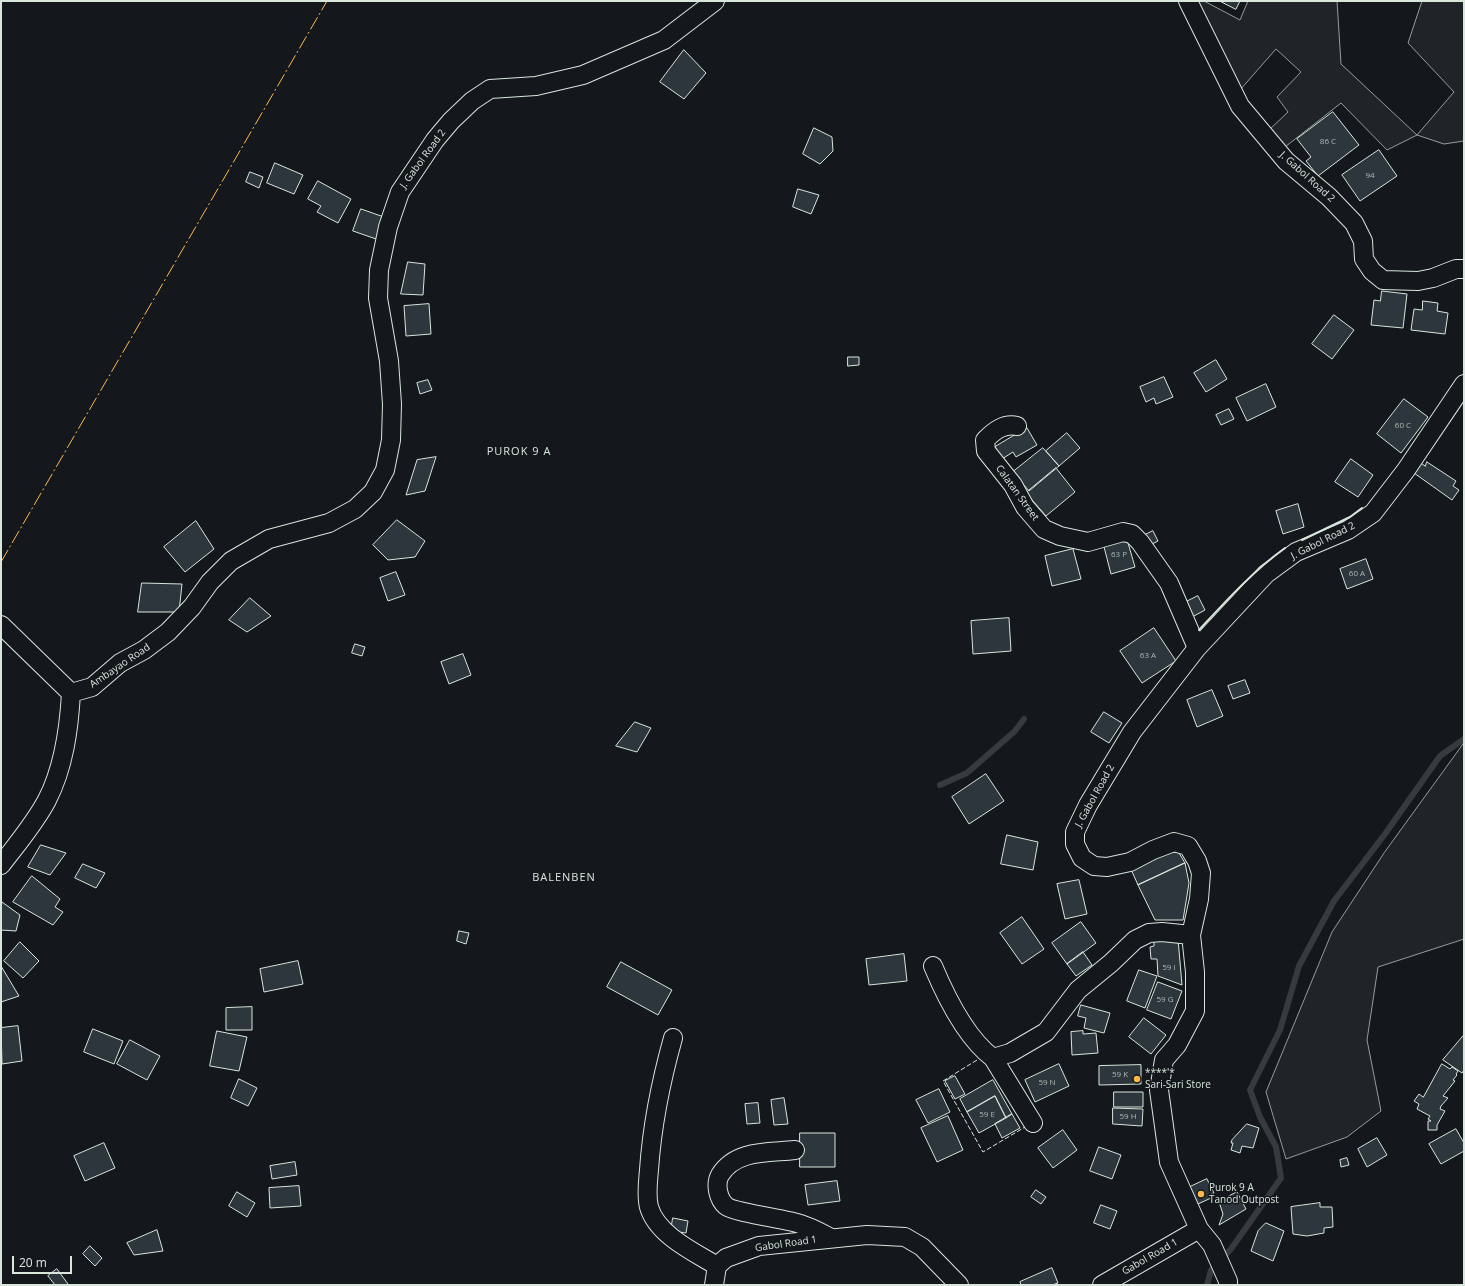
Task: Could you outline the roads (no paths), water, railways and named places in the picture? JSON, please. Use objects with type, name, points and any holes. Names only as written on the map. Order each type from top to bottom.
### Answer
[{"type":"street","name":"J. Gabol Road 2","points":[[269,539],[329,523],[355,509],[373,492],[385,470],[391,440],[392,404],[388,361],[378,298],[378,270],[388,227],[400,192],[439,135],[472,101],[490,89],[536,86],[583,75],[664,40],[715,1]]},
{"type":"street","name":"J. Gabol Road 2","points":[[1188,1],[1240,106],[1286,161],[1329,197],[1354,223],[1364,241],[1364,259],[1372,271],[1383,280],[1418,281],[1433,278],[1461,266]]},
{"type":"street","name":"J. Gabol Road 2","points":[[1228,1283],[1212,1245],[1199,1229],[1170,1162],[1159,1090],[1164,1060],[1177,1045],[1195,1011],[1195,972],[1191,935],[1201,886],[1197,861],[1188,846],[1174,842],[1153,850],[1130,862],[1107,867],[1094,866],[1082,858],[1075,844],[1075,832],[1092,799],[1132,732],[1197,648],[1266,574],[1296,552],[1348,530],[1373,512],[1406,470],[1464,384]]},
{"type":"street","name":"Calatan Street","points":[[1017,426],[1010,424],[1005,426],[995,431],[985,440],[986,450],[1013,485],[1025,507],[1044,529],[1060,536],[1088,542],[1123,532],[1132,534],[1140,542],[1169,583],[1197,648]]},
{"type":"street","name":"Ambayao Road","points":[[71,692],[92,687],[120,663],[144,650],[168,632],[192,607],[210,582],[230,562],[269,539]]},
{"type":"street","points":[[1,625],[71,692],[70,719],[63,758],[47,800],[1,866]]},
{"type":"street","points":[[992,1058],[1010,1053],[1046,1032],[1078,990],[1111,963],[1135,940],[1149,933],[1162,932],[1191,935]]},
{"type":"street","points":[[932,966],[941,986],[966,1028],[977,1044],[992,1058],[1034,1123]]},
{"type":"street","points":[[672,1038],[660,1085],[650,1152],[648,1189],[649,1207],[659,1224],[671,1238],[717,1266],[714,1285]]},
{"type":"street","points":[[796,1150],[750,1154],[731,1163],[724,1168],[718,1180],[719,1196],[726,1206],[739,1212],[796,1222],[810,1226],[830,1238]]},
{"type":"street","name":"Gabol Road 1","points":[[1102,1285],[1199,1229]]},
{"type":"street","name":"Gabol Road 1","points":[[717,1266],[726,1258],[759,1246],[867,1235],[905,1237],[922,1246],[959,1285]]},
{"type":"waterway","points":[[940,785],[967,773],[1015,731],[1024,719]]},
{"type":"waterway","points":[[1207,1285],[1211,1270],[1231,1249],[1281,1178],[1276,1147],[1260,1117],[1250,1090],[1280,1030],[1299,966],[1334,901],[1385,834],[1440,756],[1464,739]]},
{"type":"place","name":"****'* Sari-Sari Store","points":[[1137,1079]]},
{"type":"place","name":"Purok 9 A Tanod Outpost","points":[[1201,1194]]},
{"type":"district","name":"PUROK 9 A","points":[[519,452]]},
{"type":"district","name":"BALENBEN","points":[[564,878]]}]
